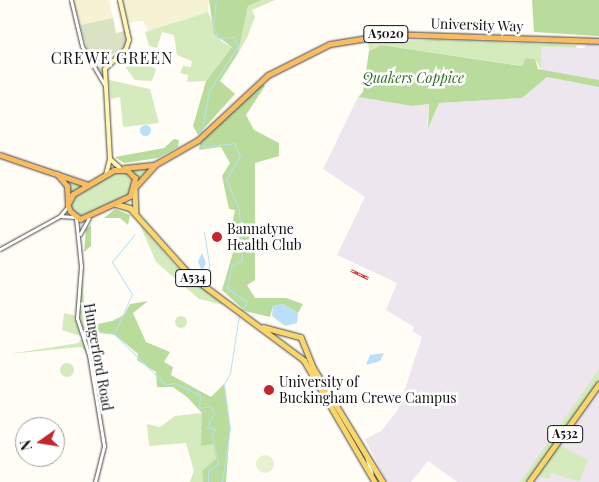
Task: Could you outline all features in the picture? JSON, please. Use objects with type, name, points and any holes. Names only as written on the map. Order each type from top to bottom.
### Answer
[{"type":"highway","name":"University Way","points":[[89,218],[116,204],[136,187],[156,164],[198,140],[276,69],[308,52],[350,39],[407,34],[599,41]]},
{"type":"highway","points":[[0,156],[88,185]]},
{"type":"highway","name":"University Way","points":[[68,205],[88,185],[105,175],[121,168],[156,164]]},
{"type":"highway","points":[[121,168],[132,174],[136,187]]},
{"type":"highway","points":[[57,174],[67,186],[68,205],[75,218],[89,218]]},
{"type":"main road","points":[[105,175],[110,159],[104,84],[107,64],[128,45],[120,0]]},
{"type":"main road","points":[[110,159],[121,168]]},
{"type":"main road","points":[[136,187],[137,217]]},
{"type":"main road","name":"A534","points":[[116,204],[125,204],[176,263],[263,327],[306,363],[375,482]]},
{"type":"main road","name":"A534","points":[[263,327],[300,335],[303,345],[383,482]]},
{"type":"main road","points":[[284,345],[290,334]]},
{"type":"main road","points":[[294,353],[303,345]]},
{"type":"main road","name":"A532","points":[[529,482],[599,384]]},
{"type":"street","points":[[72,0],[82,46],[104,84]]},
{"type":"street","points":[[0,249],[60,216],[68,205]]},
{"type":"street","points":[[60,216],[75,218]]},
{"type":"street","name":"Hungerford Road","points":[[75,218],[80,234],[76,305],[104,446],[95,482]]},
{"type":"street","name":"Hungerford Road","points":[[80,234],[89,218]]},
{"type":"street","points":[[355,450],[365,450],[375,482]]},
{"type":"shaded area","points":[[73,0],[109,0],[113,18],[80,25]]},
{"type":"shaded area","points":[[123,0],[209,0],[208,12],[148,31],[143,21],[127,23]]},
{"type":"shaded area","points":[[587,44],[599,44],[599,80],[541,70],[541,47],[584,48]]},
{"type":"shaded area","points":[[547,77],[599,87],[599,482],[457,482],[428,461],[411,482],[387,482],[365,439],[381,431],[398,410],[422,337],[412,331],[414,327],[386,310],[397,283],[337,255],[365,197],[323,169],[358,97],[412,106],[429,104],[427,125],[439,103],[521,98]]},
{"type":"green space","points":[[209,0],[262,0],[248,6],[238,53],[220,81],[235,94],[198,135],[193,126],[206,81],[232,47],[214,34]]},
{"type":"green space","points":[[262,0],[275,0],[252,10],[255,17],[247,38],[221,82],[238,52],[248,6]]},
{"type":"green space","points":[[532,0],[599,0],[599,36],[534,32]]},
{"type":"green space","points":[[208,12],[221,41],[232,47],[206,81],[187,82],[188,75],[180,73],[183,66],[191,67],[192,61],[177,55],[174,35],[162,32],[157,48],[149,46],[145,32]]},
{"type":"green space","points":[[113,18],[116,33],[125,31],[126,44],[107,59],[103,76],[89,57],[80,25]]},
{"type":"green space","points":[[439,40],[577,45],[576,48],[541,47],[541,70],[535,59],[526,58],[523,66],[381,45],[369,51],[368,41]]},
{"type":"green space","name":"Quakers Coppice","points":[[381,45],[522,66],[526,58],[535,59],[538,69],[599,80],[599,87],[547,77],[522,98],[439,103],[428,128],[429,104],[412,106],[358,97],[363,92],[369,51]]},
{"type":"green space","points":[[129,52],[156,69],[152,81],[135,80],[126,68]]},
{"type":"green space","points":[[109,80],[150,89],[159,123],[123,127],[120,97],[111,99]]},
{"type":"green space","points":[[262,84],[265,86],[246,115],[254,130],[279,143],[279,156],[255,163],[255,280],[247,285],[255,298],[286,298],[303,304],[298,313],[283,304],[273,306],[270,317],[245,311],[222,290],[237,239],[231,229],[235,210],[229,209],[222,176],[230,163],[221,147],[199,150],[200,143]]},
{"type":"green space","points":[[174,139],[179,140],[178,147],[158,158],[124,163],[115,157],[164,148]]},
{"type":"green space","points":[[156,165],[129,197],[89,218],[72,214],[61,174],[75,184],[88,185],[114,170]]},
{"type":"green space","points":[[115,209],[130,215],[128,225],[120,218],[104,218]]},
{"type":"green space","points":[[91,225],[91,246],[84,252],[86,229]]},
{"type":"green space","points":[[140,225],[176,266],[224,305],[199,299],[156,262]]},
{"type":"green space","points":[[81,266],[89,355],[81,347],[9,354],[78,343],[83,338],[76,305]]},
{"type":"green space","points":[[148,301],[133,313],[146,342],[170,352],[164,362],[173,367],[171,375],[211,397],[224,384],[230,428],[226,482],[203,482],[202,471],[216,459],[213,444],[201,446],[202,413],[187,397],[173,387],[157,387],[156,372],[137,360],[138,354],[114,334],[97,332],[90,340],[89,326],[112,321],[124,315],[130,304]]},
{"type":"green space","points":[[64,313],[74,315],[81,336],[62,330]]},
{"type":"green space","points":[[179,316],[183,316],[187,322],[183,328],[179,328],[175,324],[175,320]]},
{"type":"green space","points":[[67,363],[72,365],[74,370],[72,375],[67,377],[62,375],[60,370],[62,365]]},
{"type":"green space","points":[[599,369],[599,384],[557,444],[588,460],[579,482],[552,473],[549,479],[535,474],[529,482],[520,482]]},
{"type":"green space","points":[[202,413],[202,446],[213,443],[217,463],[202,471],[203,482],[190,482],[194,471],[186,443],[149,446],[147,424],[160,427],[175,416]]},
{"type":"green space","points":[[261,455],[269,455],[274,460],[272,471],[261,473],[256,468],[256,460]]},
{"type":"water","points":[[145,124],[151,130],[145,136],[139,130]]},
{"type":"water","points":[[202,253],[206,263],[202,271],[198,262]]},
{"type":"water","points":[[283,304],[298,313],[297,323],[285,326],[272,316],[273,306]]},
{"type":"water","points":[[384,353],[380,361],[366,365],[370,355]]},
{"type":"waterway","points":[[201,134],[209,91],[238,46],[234,37],[218,38],[213,25],[216,0]]},
{"type":"waterway","points":[[202,138],[205,147],[234,143],[240,156],[226,179],[239,210],[242,260],[231,266],[227,288],[247,302],[241,311]]},
{"type":"waterway","points":[[204,232],[209,265],[206,282]]},
{"type":"waterway","points":[[114,334],[132,294],[112,262],[135,234]]},
{"type":"waterway","points":[[222,482],[230,428],[224,384],[230,373],[239,315]]},
{"type":"waterway","points":[[90,340],[97,332],[114,334],[165,384],[175,383],[200,395],[199,408],[211,406],[214,413],[207,427],[215,429],[212,435],[218,464],[208,471],[208,482]]},
{"type":"railway","points":[[351,270],[368,278]]},
{"type":"place","name":"Bannatyne Health Club","points":[[217,237]]},
{"type":"place","name":"University of Buckingham Crewe Campus","points":[[269,390]]},
{"type":"district","name":"CREWE GREEN","points":[[112,58]]}]
